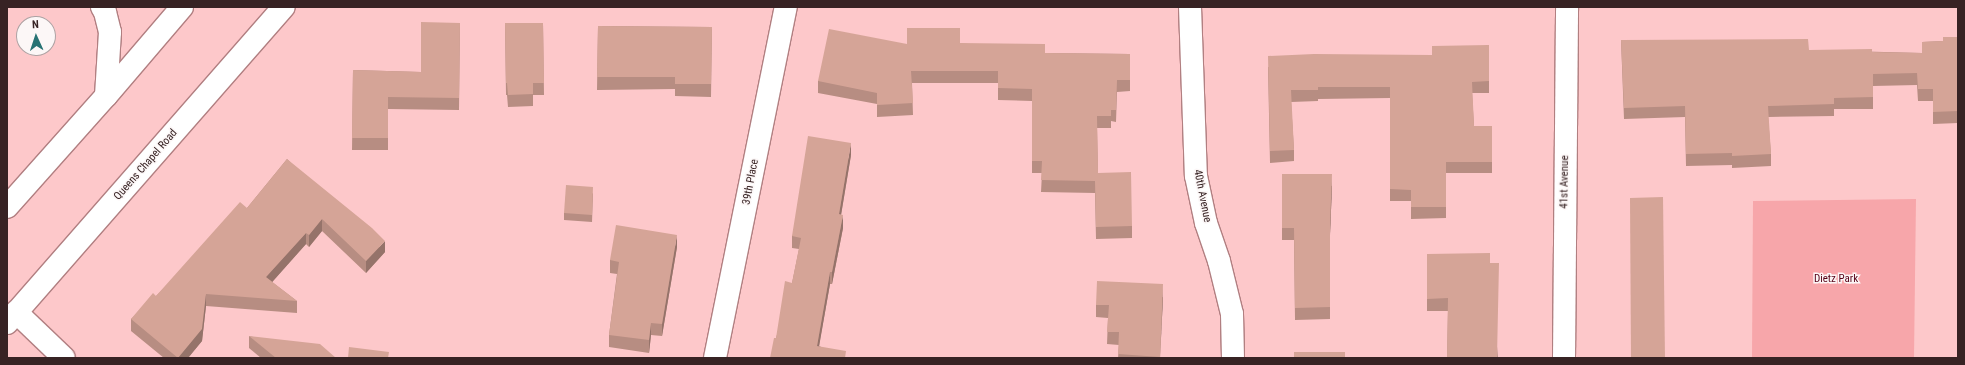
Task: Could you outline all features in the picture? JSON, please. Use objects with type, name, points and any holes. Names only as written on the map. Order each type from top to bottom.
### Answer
[{"type":"street","points":[[102,7],[105,12],[110,32],[106,96]]},
{"type":"street","points":[[7,207],[106,96],[182,7]]},
{"type":"street","name":"Queens Chapel Road","points":[[12,318],[284,7]]},
{"type":"street","name":"39th Place","points":[[715,358],[786,7]]},
{"type":"street","name":"40th Avenue","points":[[1190,7],[1196,176],[1206,223],[1231,307],[1234,342],[1233,358]]},
{"type":"street","name":"41st Avenue","points":[[1564,358],[1567,7]]},
{"type":"street","points":[[12,318],[64,358]]},
{"type":"green space","name":"Dietz Park","points":[[1916,199],[1914,358],[1752,358],[1753,201]]},
{"type":"building","points":[[421,22],[460,23],[459,98],[388,97],[388,138],[352,138],[353,70],[421,72]]},
{"type":"building","points":[[505,23],[543,23],[544,83],[533,83],[533,94],[508,95],[506,83]]},
{"type":"building","points":[[598,26],[712,27],[711,84],[675,84],[675,77],[597,77]]},
{"type":"building","points":[[907,28],[960,28],[960,43],[1045,44],[1045,53],[1130,54],[1130,80],[1117,80],[1116,110],[1111,110],[1111,116],[1097,116],[1098,173],[1131,172],[1132,226],[1096,227],[1095,181],[1041,180],[1042,161],[1032,161],[1032,89],[998,88],[998,71],[911,71],[913,103],[877,105],[877,93],[818,81],[829,29],[907,44]]},
{"type":"building","points":[[1943,37],[1958,37],[1958,111],[1933,112],[1933,89],[1918,89],[1917,73],[1873,74],[1873,97],[1834,98],[1834,104],[1768,106],[1771,154],[1732,156],[1732,153],[1686,154],[1685,106],[1624,108],[1621,40],[1808,39],[1809,50],[1872,49],[1872,52],[1922,53],[1922,42],[1943,41]]},
{"type":"building","points":[[1489,45],[1489,81],[1472,82],[1474,126],[1492,126],[1492,162],[1446,162],[1446,207],[1411,207],[1411,190],[1390,189],[1390,87],[1318,87],[1318,90],[1291,90],[1294,150],[1270,151],[1268,56],[1314,54],[1432,55],[1432,46]]},
{"type":"building","points":[[808,136],[851,143],[839,214],[843,215],[832,272],[830,272],[817,346],[846,351],[845,358],[770,358],[774,338],[776,338],[785,281],[792,283],[801,238],[792,236]]},
{"type":"building","points":[[287,159],[372,228],[385,241],[366,261],[322,219],[309,235],[306,233],[266,277],[297,301],[206,294],[202,329],[178,358],[131,319],[153,293],[156,296],[240,202],[247,208]]},
{"type":"building","points":[[1282,174],[1332,174],[1330,223],[1330,307],[1295,308],[1294,228],[1282,228]]},
{"type":"building","points":[[566,185],[593,187],[592,215],[564,213]]},
{"type":"building","points":[[1663,197],[1665,358],[1631,358],[1630,198]]},
{"type":"building","points":[[616,225],[677,235],[662,324],[651,323],[649,340],[609,335],[619,262],[610,260]]},
{"type":"building","points":[[1490,253],[1490,263],[1499,263],[1497,357],[1447,358],[1448,298],[1427,299],[1427,254]]},
{"type":"building","points":[[1097,281],[1163,284],[1160,357],[1118,354],[1119,332],[1107,332],[1109,305],[1096,305]]},
{"type":"building","points":[[249,336],[320,344],[336,358],[276,358]]},
{"type":"building","points":[[349,347],[389,352],[388,358],[348,358]]},
{"type":"building","points":[[1294,352],[1345,352],[1345,358],[1294,358]]}]
